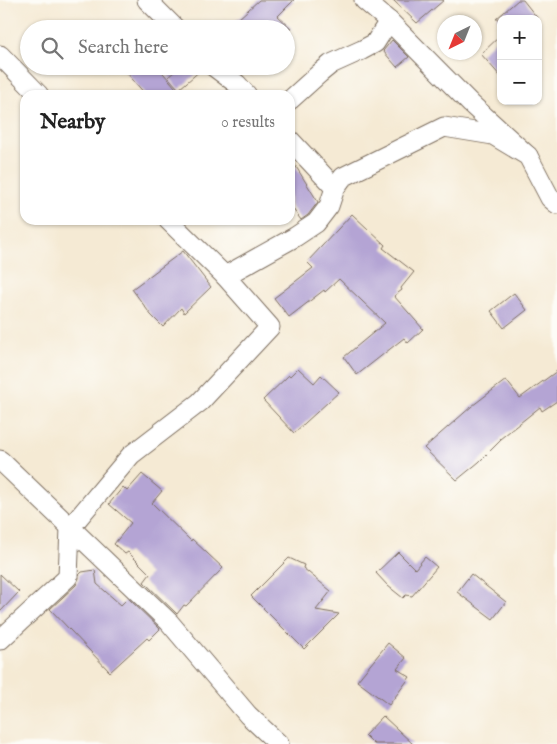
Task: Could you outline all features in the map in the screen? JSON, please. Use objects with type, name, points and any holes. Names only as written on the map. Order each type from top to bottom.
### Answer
[{"type":"street","points":[[147,0],[167,20]]},
{"type":"street","points":[[364,0],[388,21],[471,104],[528,156],[550,198],[557,204]]},
{"type":"street","points":[[295,96],[331,64],[375,43],[388,21]]},
{"type":"street","points":[[0,56],[34,90]]},
{"type":"street","points":[[225,75],[242,90]]},
{"type":"street","points":[[225,276],[295,237],[316,223],[329,206],[335,188],[344,177],[444,127],[492,135],[528,156]]},
{"type":"street","points":[[295,145],[335,188]]},
{"type":"street","points":[[0,640],[68,577],[70,528],[131,456],[200,402],[270,327],[225,276],[173,225]]},
{"type":"street","points":[[0,460],[169,622],[248,715],[279,744]]},
{"type":"building","points":[[259,0],[294,0],[278,16],[282,20],[237,20]]},
{"type":"building","points":[[393,0],[444,0],[417,23]]},
{"type":"building","points":[[518,0],[523,0],[535,15],[501,15]]},
{"type":"building","points":[[497,39],[497,72],[482,55]]},
{"type":"building","points":[[392,40],[409,57],[397,67],[383,51]]},
{"type":"building","points":[[129,75],[165,75],[178,90],[142,90]]},
{"type":"building","points":[[170,75],[195,75],[179,89],[168,77]]},
{"type":"building","points":[[295,165],[318,202],[308,215],[301,220],[295,212]]},
{"type":"building","points":[[352,214],[385,245],[383,248],[414,272],[401,288],[402,290],[394,296],[423,329],[408,343],[404,338],[357,375],[344,357],[385,323],[339,279],[325,292],[324,290],[289,317],[274,298],[313,268],[307,262]]},
{"type":"building","points":[[183,251],[211,287],[184,313],[181,308],[163,327],[151,315],[132,289]]},
{"type":"building","points":[[514,293],[527,310],[504,328],[491,311]]},
{"type":"building","points":[[298,368],[314,383],[321,375],[339,392],[294,433],[263,400]]},
{"type":"building","points":[[557,371],[557,401],[542,411],[540,407],[500,439],[479,462],[457,480],[424,448],[472,406],[506,380],[520,398]]},
{"type":"building","points":[[142,474],[162,491],[152,503],[191,541],[192,539],[223,568],[177,614],[144,582],[150,574],[128,552],[125,554],[114,544],[131,523],[109,504],[123,487],[127,491]]},
{"type":"building","points":[[398,552],[415,569],[425,557],[437,567],[412,596],[406,595],[403,598],[376,573]]},
{"type":"building","points":[[289,558],[304,565],[303,568],[331,591],[316,610],[339,614],[304,649],[251,596]]},
{"type":"building","points":[[95,570],[97,584],[121,605],[128,598],[160,629],[149,640],[147,638],[110,672],[50,609],[76,585],[82,572]]},
{"type":"building","points":[[0,574],[19,592],[0,612]]},
{"type":"building","points":[[471,574],[506,602],[493,619],[457,592]]},
{"type":"building","points":[[388,643],[406,658],[397,669],[410,677],[389,705],[357,681]]},
{"type":"building","points":[[383,716],[413,744],[374,744],[365,735]]}]
